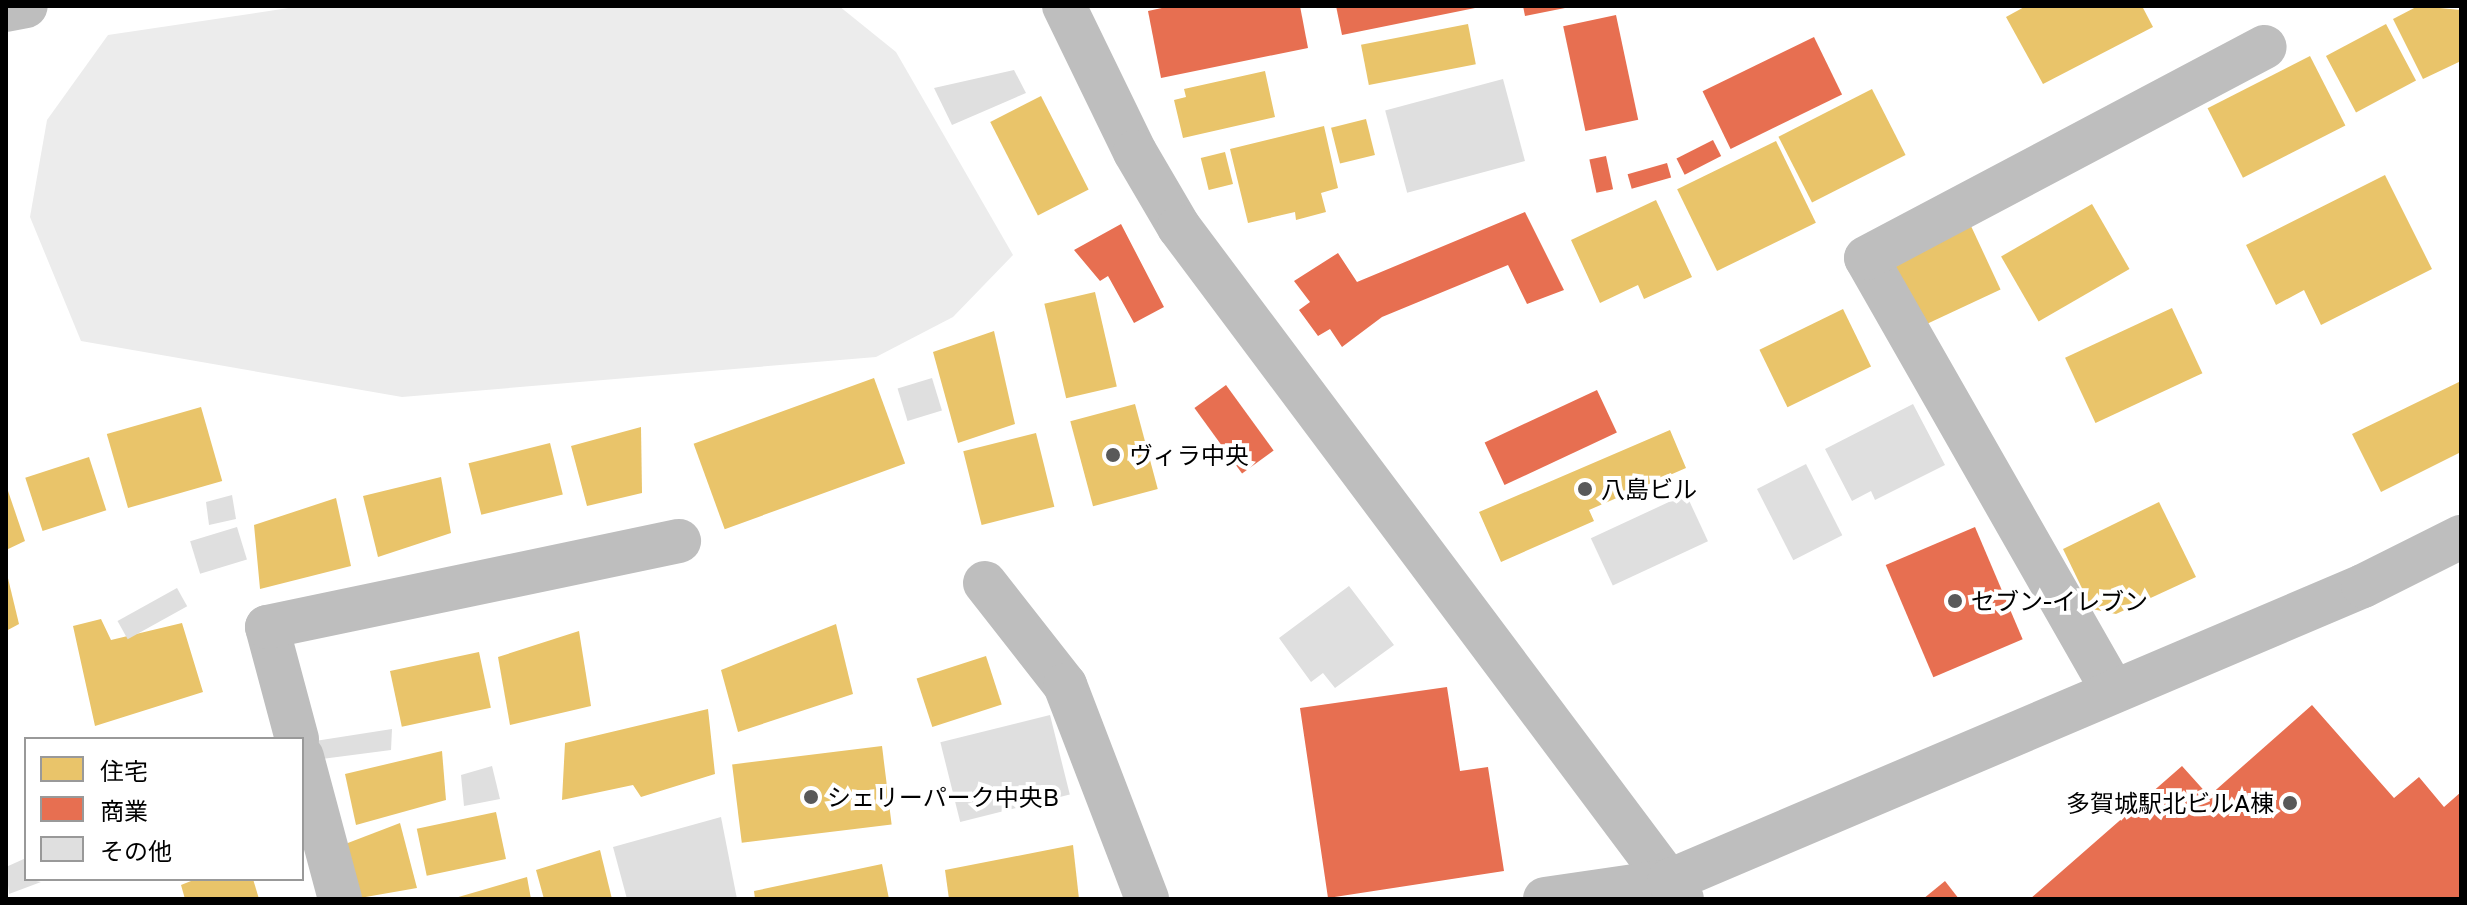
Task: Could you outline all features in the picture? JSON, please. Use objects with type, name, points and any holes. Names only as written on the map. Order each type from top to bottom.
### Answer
[{"type":"street","points":[[6,10],[26,6]]},
{"type":"street","points":[[1064,6],[1135,152],[1179,227],[1676,890]]},
{"type":"street","points":[[2113,691],[1866,258],[2265,47]]},
{"type":"street","points":[[1545,899],[1676,890],[2113,691],[2363,586],[2461,537]]},
{"type":"street","points":[[296,737],[267,627],[679,541]]},
{"type":"street","points":[[985,583],[1065,685],[1147,899]]},
{"type":"street","points":[[304,764],[340,899]]},
{"type":"shaded area","points":[[302,6],[839,6],[896,52],[1013,255],[953,317],[876,357],[402,397],[81,341],[30,217],[47,120],[108,35]]},
{"type":"building: 住宅","points":[[2026,6],[2142,6],[2153,27],[2043,84],[2006,17]]},
{"type":"building: 住宅","points":[[2418,6],[2461,10],[2461,61],[2423,79],[2393,19]]},
{"type":"building: 住宅","points":[[1468,24],[1476,64],[1369,85],[1361,45]]},
{"type":"building: 住宅","points":[[2386,24],[2416,81],[2356,112],[2326,56]]},
{"type":"building: 住宅","points":[[2310,56],[2345,125],[2243,178],[2208,108]]},
{"type":"building: 住宅","points":[[1265,71],[1275,117],[1183,138],[1174,100],[1186,97],[1184,89]]},
{"type":"building: 住宅","points":[[1872,89],[1906,155],[1812,203],[1778,137]]},
{"type":"building: 住宅","points":[[1041,96],[1089,190],[1038,215],[990,122]]},
{"type":"building: 住宅","points":[[1366,119],[1375,155],[1340,164],[1331,128]]},
{"type":"building: 住宅","points":[[1324,126],[1338,188],[1321,193],[1326,212],[1296,220],[1295,212],[1248,223],[1230,149]]},
{"type":"building: 住宅","points":[[1776,141],[1816,223],[1717,271],[1677,189]]},
{"type":"building: 住宅","points":[[1225,152],[1233,184],[1209,190],[1201,158]]},
{"type":"building: 住宅","points":[[2385,175],[2432,269],[2321,325],[2304,290],[2276,305],[2246,245]]},
{"type":"building: 住宅","points":[[1656,200],[1692,277],[1644,299],[1638,285],[1600,303],[1571,240]]},
{"type":"building: 住宅","points":[[2092,204],[2130,269],[2039,321],[2001,256]]},
{"type":"building: 住宅","points":[[1971,226],[2001,289],[1921,327],[1891,263]]},
{"type":"building: 住宅","points":[[1095,292],[1117,387],[1066,398],[1044,304]]},
{"type":"building: 住宅","points":[[2172,308],[2202,373],[2095,423],[2065,358]]},
{"type":"building: 住宅","points":[[1843,309],[1871,367],[1787,407],[1759,350]]},
{"type":"building: 住宅","points":[[994,331],[1015,424],[958,443],[933,352]]},
{"type":"building: 住宅","points":[[874,378],[905,464],[725,529],[694,444]]},
{"type":"building: 住宅","points":[[2461,381],[2461,452],[2381,492],[2352,434]]},
{"type":"building: 住宅","name":"ヴィラ中央","points":[[1135,404],[1158,489],[1093,506],[1070,421]]},
{"type":"building: 住宅","points":[[201,407],[222,481],[128,508],[107,434]]},
{"type":"building: 住宅","points":[[641,427],[642,493],[587,506],[571,446]]},
{"type":"building: 住宅","name":"八島ビル","points":[[1670,430],[1686,468],[1589,510],[1594,521],[1501,562],[1479,512]]},
{"type":"building: 住宅","points":[[1036,433],[1054,507],[982,525],[963,451]]},
{"type":"building: 住宅","points":[[550,443],[563,494],[481,515],[468,463]]},
{"type":"building: 住宅","points":[[89,457],[106,510],[43,531],[25,478]]},
{"type":"building: 住宅","points":[[441,477],[451,533],[378,557],[363,496]]},
{"type":"building: 住宅","points":[[6,485],[25,541],[6,550]]},
{"type":"building: 住宅","points":[[336,498],[351,566],[260,589],[254,525]]},
{"type":"building: 住宅","points":[[2159,502],[2196,577],[2116,614],[2092,609],[2063,549]]},
{"type":"building: 住宅","points":[[6,570],[19,624],[6,631]]},
{"type":"building: 住宅","points":[[101,619],[111,640],[182,623],[203,692],[95,726],[73,626]]},
{"type":"building: 住宅","points":[[836,624],[853,694],[738,732],[721,670]]},
{"type":"building: 住宅","points":[[579,631],[591,706],[510,725],[498,657]]},
{"type":"building: 住宅","points":[[479,652],[491,708],[402,727],[390,671]]},
{"type":"building: 住宅","points":[[986,656],[1002,705],[932,727],[917,679]]},
{"type":"building: 住宅","points":[[708,709],[715,774],[641,797],[633,785],[562,800],[565,743]]},
{"type":"building: 住宅","name":"シェリーパーク中央B","points":[[882,746],[892,824],[742,843],[732,764]]},
{"type":"building: 住宅","points":[[442,751],[446,800],[356,825],[345,774]]},
{"type":"building: 住宅","points":[[496,812],[506,859],[427,876],[417,829]]},
{"type":"building: 住宅","points":[[400,823],[417,888],[354,899],[340,846]]},
{"type":"building: 住宅","points":[[1073,845],[1079,899],[949,899],[945,870]]},
{"type":"building: 住宅","points":[[600,850],[612,899],[544,899],[536,870]]},
{"type":"building: 住宅","points":[[882,864],[889,899],[755,899],[754,891]]},
{"type":"building: 住宅","points":[[527,877],[531,899],[455,899],[455,898]]},
{"type":"building: 住宅","points":[[191,881],[254,881],[259,899],[185,899],[181,885]]},
{"type":"building: 商業","points":[[1171,6],[1300,6],[1308,48],[1161,78],[1148,11]]},
{"type":"building: 商業","points":[[1336,6],[1480,6],[1480,7],[1342,35]]},
{"type":"building: 商業","points":[[1523,6],[1570,6],[1570,7],[1525,16]]},
{"type":"building: 商業","points":[[1616,15],[1638,120],[1585,131],[1563,26]]},
{"type":"building: 商業","points":[[1814,37],[1842,95],[1731,149],[1703,91]]},
{"type":"building: 商業","points":[[1713,140],[1721,156],[1685,175],[1676,159]]},
{"type":"building: 商業","points":[[1606,156],[1613,189],[1596,193],[1589,160]]},
{"type":"building: 商業","points":[[1667,163],[1671,177],[1632,189],[1628,174]]},
{"type":"building: 商業","points":[[1525,212],[1564,290],[1527,304],[1508,265],[1382,317],[1342,347],[1330,329],[1318,336],[1299,310],[1310,302],[1294,281],[1338,253],[1357,282]]},
{"type":"building: 商業","points":[[1121,224],[1164,307],[1134,323],[1108,276],[1100,281],[1074,250]]},
{"type":"building: 商業","points":[[1226,385],[1274,451],[1242,473],[1194,408]]},
{"type":"building: 商業","points":[[1597,390],[1617,433],[1504,485],[1485,442]]},
{"type":"building: 商業","points":[[1975,527],[2023,639],[1933,677],[1886,565]]},
{"type":"building: 商業","points":[[1447,687],[1460,771],[1488,767],[1504,871],[1328,898],[1300,708]]},
{"type":"building: 商業","name":"多賀城駅北ビルA棟","points":[[2312,705],[2394,798],[2419,777],[2444,807],[2461,792],[2461,899],[2030,899],[2182,766],[2209,796]]},
{"type":"building: 商業","points":[[1945,881],[1959,899],[1923,899]]},
{"type":"building: その他","points":[[1014,70],[1026,93],[952,125],[934,88]]},
{"type":"building: その他","points":[[1503,79],[1525,161],[1407,193],[1385,111]]},
{"type":"building: その他","points":[[932,378],[942,411],[908,421],[898,389]]},
{"type":"building: その他","points":[[1913,404],[1945,465],[1875,500],[1871,491],[1852,501],[1825,449]]},
{"type":"building: その他","points":[[1806,464],[1842,535],[1793,560],[1757,489]]},
{"type":"building: その他","points":[[1686,494],[1708,541],[1613,586],[1591,538]]},
{"type":"building: その他","points":[[232,495],[236,519],[209,525],[206,502]]},
{"type":"building: その他","points":[[237,527],[247,560],[200,574],[190,541]]},
{"type":"building: その他","points":[[1349,586],[1394,645],[1335,688],[1323,673],[1311,682],[1279,638]]},
{"type":"building: その他","points":[[177,588],[187,606],[128,639],[118,621]]},
{"type":"building: その他","points":[[1050,715],[1070,795],[960,822],[940,742]]},
{"type":"building: その他","points":[[392,729],[391,750],[314,760],[315,741]]},
{"type":"building: その他","points":[[492,766],[500,799],[464,806],[461,775]]},
{"type":"building: その他","points":[[721,817],[737,899],[627,899],[613,847]]},
{"type":"building: その他","points":[[24,859],[24,881],[41,882],[9,894],[6,867]]},
{"type":"place","name":"ヴィラ中央","points":[[1113,455]]},
{"type":"place","name":"八島ビル","points":[[1585,489]]},
{"type":"place","name":"セブン-イレブン","points":[[1955,601]]},
{"type":"place","name":"シェリーパーク中央B","points":[[811,797]]},
{"type":"place","name":"多賀城駅北ビルA棟","points":[[2290,803]]}]
